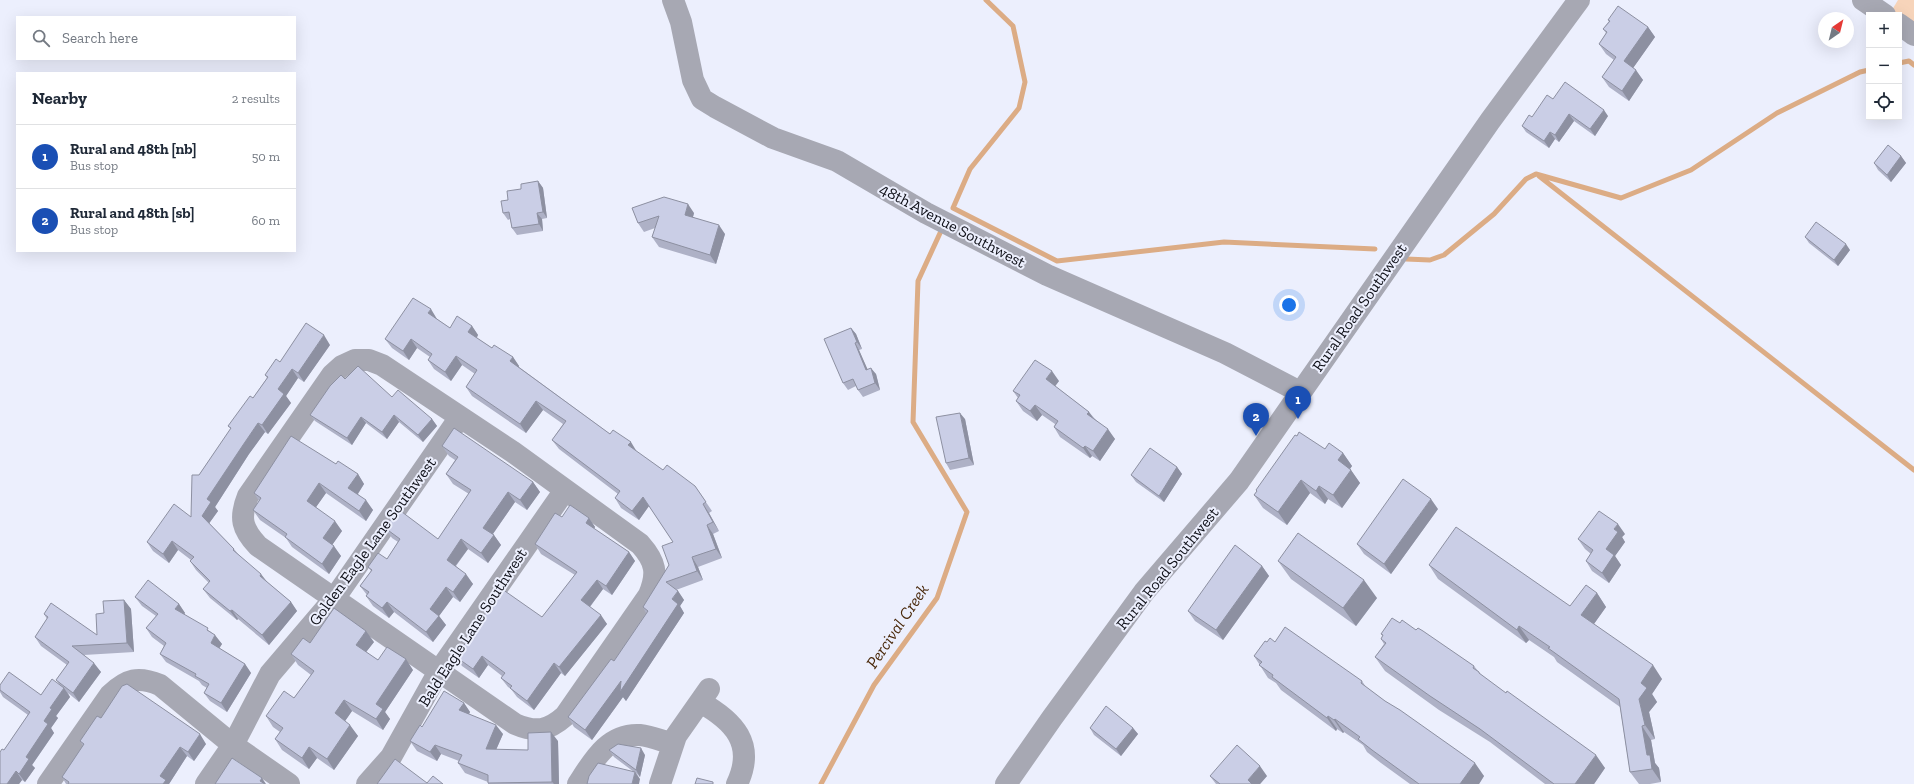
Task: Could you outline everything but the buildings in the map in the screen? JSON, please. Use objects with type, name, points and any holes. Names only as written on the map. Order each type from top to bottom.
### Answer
[{"type":"street","name":"48th Avenue Southwest","points":[[673,0],[681,22],[693,80],[702,98],[715,107],[773,138],[837,161],[926,213],[1047,275],[1225,353],[1300,392]]},
{"type":"street","name":"Rural Road Southwest","points":[[1006,784],[1144,592],[1239,481],[1490,121],[1579,0]]},
{"type":"street","points":[[1863,0],[1881,12]]},
{"type":"street","points":[[1902,26],[1914,35]]},
{"type":"street","points":[[355,360],[369,360],[382,365],[565,490],[640,544],[650,555],[655,568],[654,582],[649,595],[565,716],[555,725],[542,730],[528,729],[515,724],[334,599],[258,546],[248,536],[243,523],[243,509],[253,490],[332,375],[342,366],[355,360]]},
{"type":"street","name":"Golden Eagle Lane Southwest","points":[[206,784],[233,745],[270,674],[334,599],[460,417]]},
{"type":"street","name":"Bald Eagle Lane Southwest","points":[[367,784],[391,757],[439,671],[565,490]]},
{"type":"street","points":[[48,784],[110,695],[120,685],[133,680],[147,680],[160,685],[233,745],[289,784]]},
{"type":"street","points":[[660,784],[673,744],[704,695],[722,716],[736,729],[742,741],[745,757],[737,784]]},
{"type":"street","points":[[578,784],[607,744],[621,737],[639,735],[673,744]]},
{"type":"shaded area","points":[[1898,0],[1914,0],[1914,26],[1902,17],[1902,12],[1895,12],[1892,10]]},
{"type":"waterway","points":[[986,0],[1013,26],[1025,82],[1019,108],[970,169],[953,208],[1057,261],[1224,242],[1375,249]]},
{"type":"waterway","points":[[1902,62],[1909,61],[1914,65]]},
{"type":"waterway","points":[[1406,259],[1430,260],[1444,255],[1494,214],[1526,179],[1536,174],[1621,198],[1691,170],[1777,113],[1860,72],[1866,71]]},
{"type":"waterway","points":[[1539,176],[1914,470]]},
{"type":"waterway","name":"Percival Creek","points":[[821,784],[874,685],[937,598],[967,512],[913,422],[918,281],[941,231]]},
{"type":"place","name":"Rural and 48th [nb]","points":[[1298,419]]},
{"type":"place","name":"Rural and 48th [sb]","points":[[1256,436]]}]
